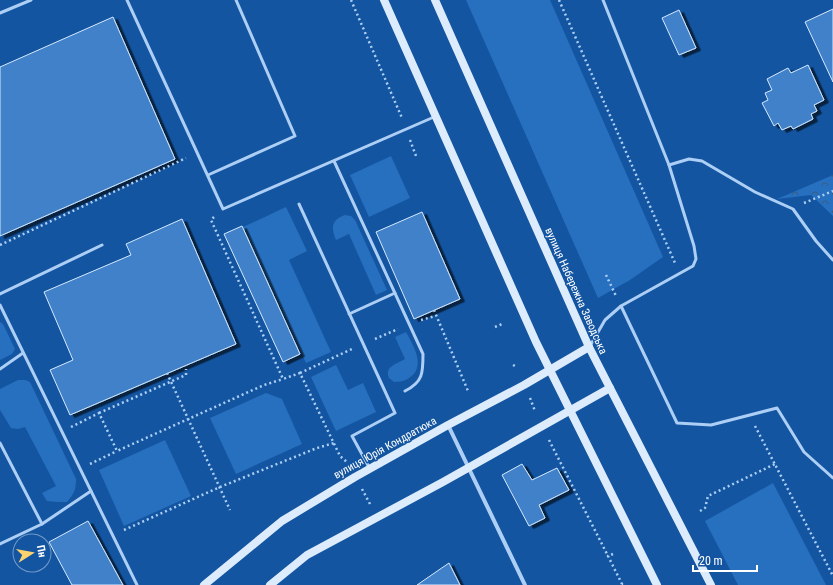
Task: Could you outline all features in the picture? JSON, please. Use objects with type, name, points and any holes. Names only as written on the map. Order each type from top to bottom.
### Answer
[{"type":"main road","points":[[384,0],[435,117],[550,370],[657,585]]},
{"type":"main road","name":"вулиця Набережна Заводська","points":[[435,0],[589,347],[712,585]]},
{"type":"main road","name":"вулиця Юрія Кондратюка","points":[[204,585],[282,521],[370,469],[589,347]]},
{"type":"main road","points":[[270,585],[307,556],[610,388]]},
{"type":"street","points":[[448,425],[525,585]]},
{"type":"lane","points":[[0,13],[31,0]]},
{"type":"lane","points":[[127,0],[223,209],[435,117]]},
{"type":"lane","points":[[208,175],[295,136],[236,0]]},
{"type":"lane","points":[[589,347],[605,320],[621,306],[693,266],[696,259],[694,246],[668,165],[603,0]]},
{"type":"lane","points":[[668,165],[689,159],[702,161],[755,192],[793,209],[816,241],[833,260]]},
{"type":"lane","points":[[334,160],[423,354],[422,374],[414,386],[405,391]]},
{"type":"lane","points":[[299,204],[395,413],[352,436],[370,469]]},
{"type":"lane","points":[[0,294],[102,245]]},
{"type":"lane","points":[[349,314],[395,293]]},
{"type":"lane","points":[[0,306],[137,585]]},
{"type":"lane","points":[[621,306],[677,423],[711,424],[777,408],[804,452],[833,478]]},
{"type":"lane","points":[[0,369],[23,353]]},
{"type":"lane","points":[[0,443],[42,524]]},
{"type":"lane","points":[[0,544],[42,524],[91,491]]},
{"type":"path","points":[[351,0],[407,129],[416,156]]},
{"type":"path","points":[[558,0],[680,274]]},
{"type":"path","points":[[0,245],[197,153]]},
{"type":"path","points":[[793,209],[807,201],[833,191]]},
{"type":"path","points":[[223,209],[211,220],[283,379]]},
{"type":"path","points":[[606,275],[621,306]]},
{"type":"path","points":[[434,310],[468,390]]},
{"type":"path","points":[[495,327],[502,324]]},
{"type":"path","points":[[61,432],[99,413],[186,374],[186,370]]},
{"type":"path","points":[[167,373],[230,510]]},
{"type":"path","points":[[80,469],[264,385],[300,373],[340,456],[348,463]]},
{"type":"path","points":[[529,396],[535,411]]},
{"type":"path","points":[[99,413],[117,452]]},
{"type":"path","points":[[749,415],[833,576]]},
{"type":"path","points":[[549,440],[608,556],[621,585]]},
{"type":"path","points":[[112,535],[220,487],[317,448],[334,443]]},
{"type":"path","points":[[700,511],[705,508],[708,496],[775,464]]},
{"type":"path","points":[[360,487],[370,504]]},
{"type":"path","points":[[608,556],[613,554]]},
{"type":"green space","points":[[466,0],[550,0],[663,257],[630,280],[598,298]]},
{"type":"green space","points":[[391,156],[410,198],[369,217],[350,175]]},
{"type":"green space","points":[[833,175],[833,216],[811,195],[777,199]]},
{"type":"green space","points":[[286,207],[307,251],[289,260],[331,352],[306,363],[243,227]]},
{"type":"green space","points":[[345,215],[351,216],[355,220],[387,290],[376,295],[349,234],[336,240],[333,232],[333,225],[337,219]]},
{"type":"green space","points":[[0,322],[3,324],[15,349],[12,354],[0,360]]},
{"type":"green space","points":[[406,332],[415,349],[418,362],[417,368],[407,379],[394,382],[389,378],[388,371],[392,366],[405,359],[395,337]]},
{"type":"green space","points":[[336,365],[348,390],[363,383],[376,412],[336,431],[311,377]]},
{"type":"green space","points":[[18,380],[30,382],[76,479],[74,492],[67,502],[47,501],[42,493],[56,486],[25,427],[18,429],[11,428],[0,410],[0,389]]},
{"type":"green space","points":[[266,393],[282,399],[302,444],[236,474],[210,418]]},
{"type":"green space","points":[[165,440],[191,496],[124,526],[99,470]]},
{"type":"green space","points":[[773,483],[826,585],[738,585],[705,521]]},
{"type":"building","points":[[833,9],[833,82],[805,22]]},
{"type":"building","points":[[679,10],[696,48],[679,55],[662,18]]},
{"type":"building","points":[[113,17],[175,159],[0,236],[0,67]]},
{"type":"building","points":[[808,65],[824,100],[814,105],[817,111],[811,114],[813,119],[793,129],[791,126],[782,130],[778,123],[774,126],[762,103],[768,100],[765,93],[772,90],[767,79],[788,68],[791,73]]},
{"type":"building","points":[[422,212],[460,299],[414,319],[376,232]]},
{"type":"building","points":[[182,219],[236,344],[70,415],[50,370],[73,360],[44,292],[131,255],[126,244]]},
{"type":"building","points":[[242,226],[300,354],[283,362],[224,234]]},
{"type":"building","points":[[522,464],[532,480],[557,468],[569,490],[539,505],[545,518],[529,526],[502,475]]},
{"type":"building","points":[[88,521],[123,585],[72,585],[52,548],[52,540]]},
{"type":"building","points":[[449,563],[460,585],[417,585]]}]
